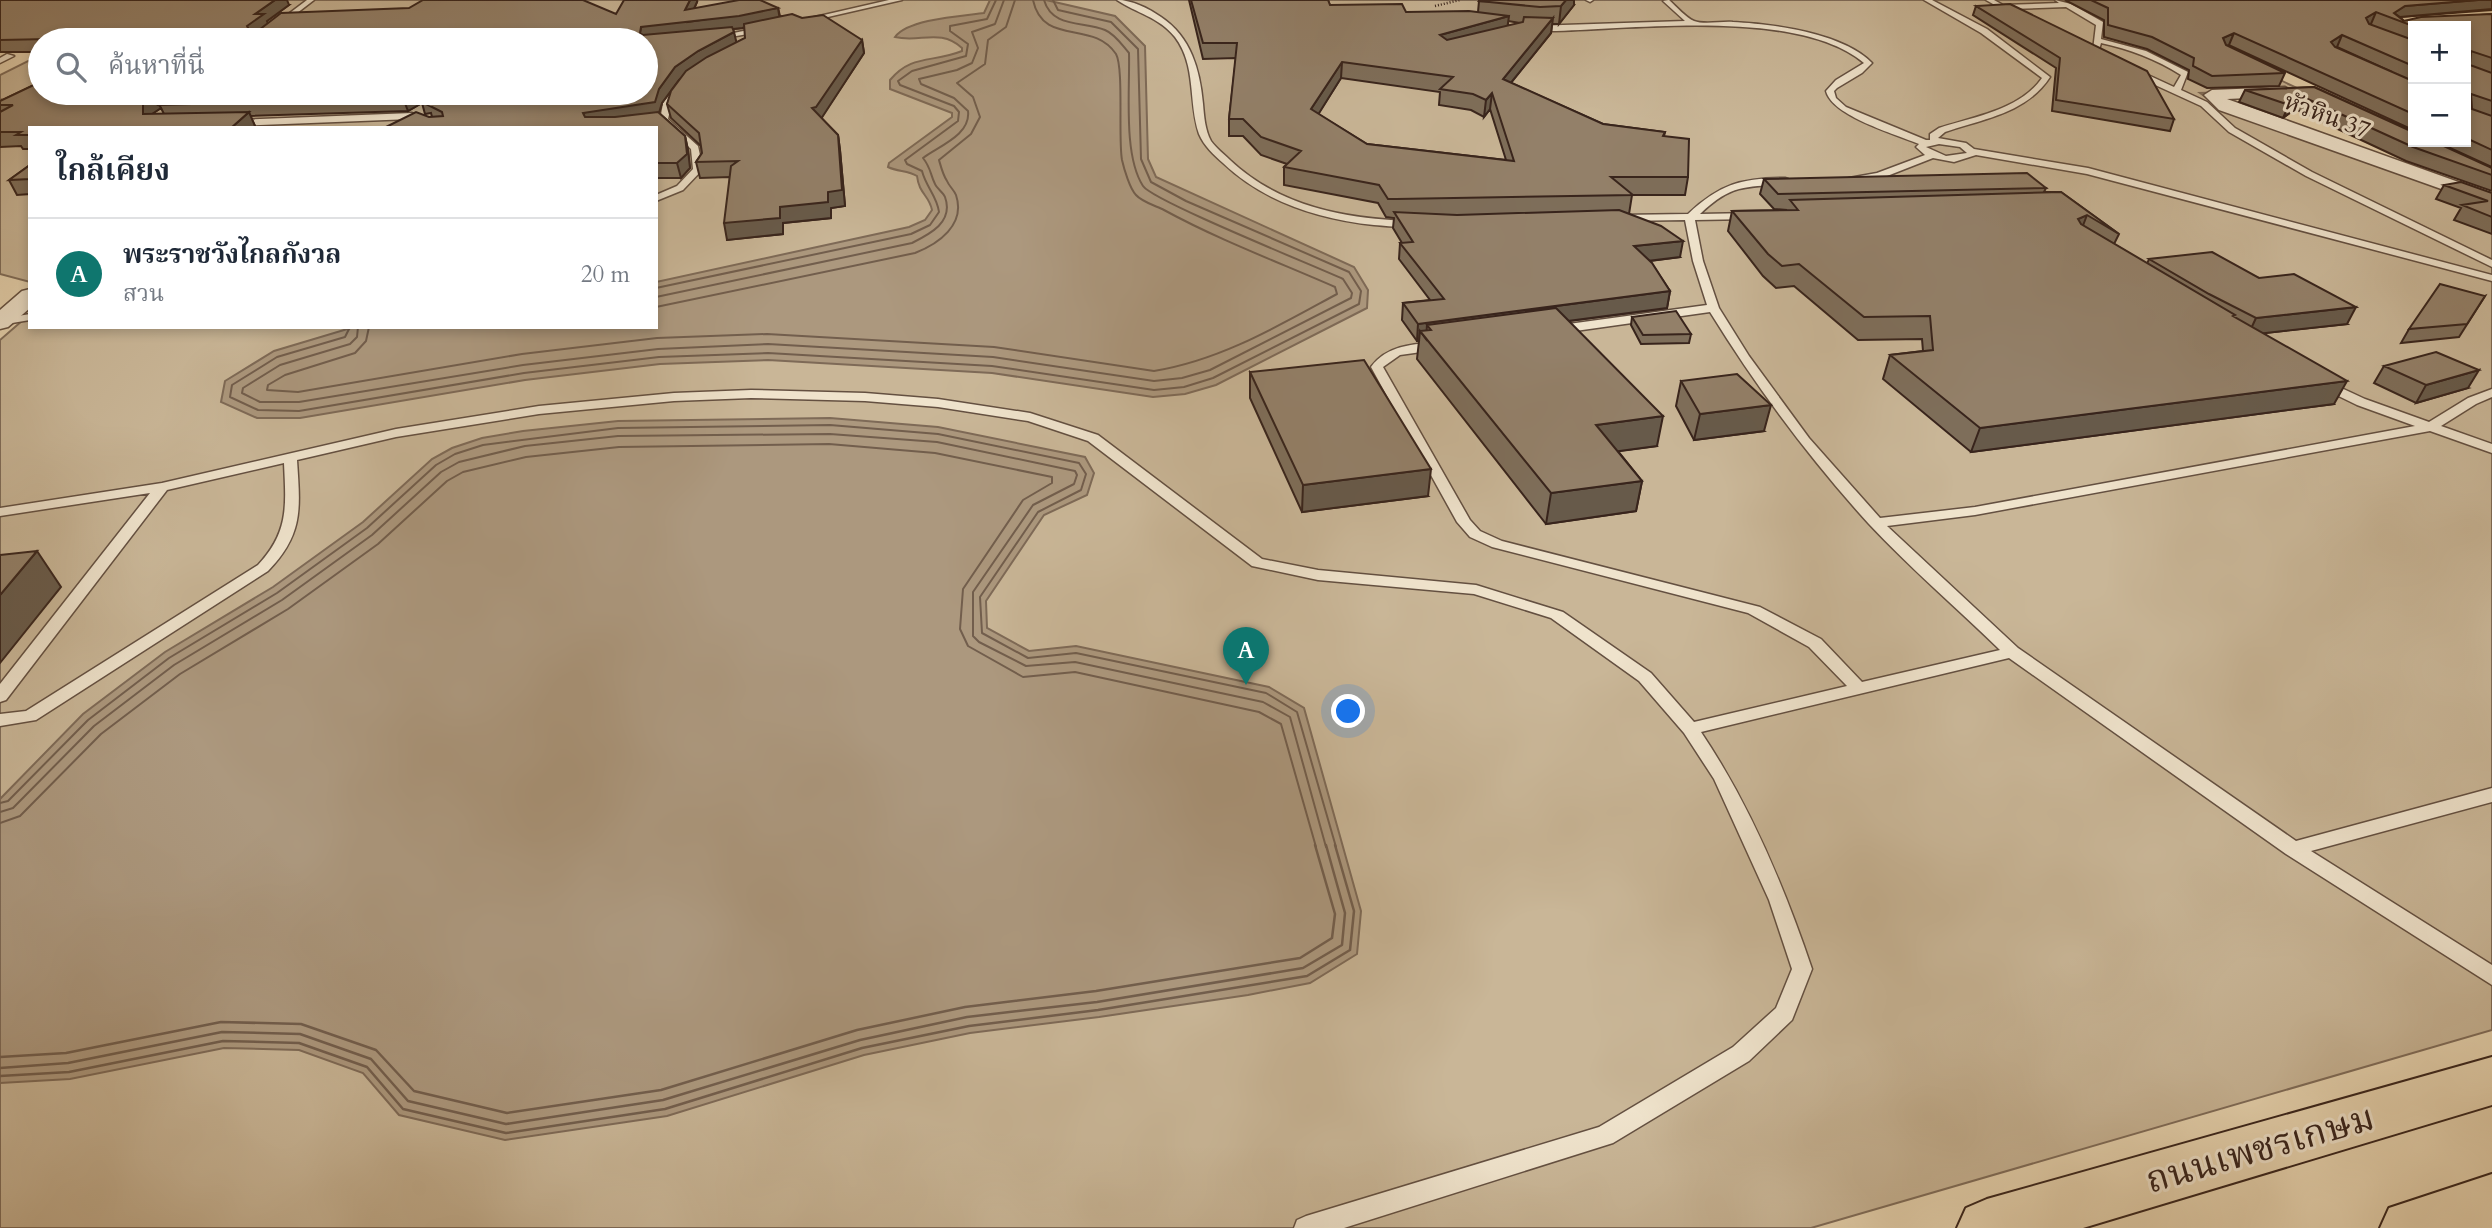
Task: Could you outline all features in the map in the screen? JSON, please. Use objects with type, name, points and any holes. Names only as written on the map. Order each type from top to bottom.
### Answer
[{"type":"main road","name":"ถนนเพชรเกษม","points":[[1987,1228],[2492,1081]]},
{"type":"street","name":"หัวหิน 37","points":[[2276,74],[2299,89],[2212,95],[2225,106],[2492,201]]},
{"type":"street","points":[[2466,192],[2492,188]]},
{"type":"street","points":[[0,322],[23,293]]},
{"type":"lane","points":[[274,28],[311,0]]},
{"type":"lane","points":[[793,23],[899,0]]},
{"type":"lane","points":[[1120,0],[1141,8],[1166,23],[1185,42],[1198,93],[1205,139],[1230,166],[1257,186],[1289,202],[1348,218],[1429,224]]},
{"type":"lane","points":[[1927,0],[1983,31],[2046,77],[2041,89],[2016,104],[1942,130],[1933,136],[1931,146]]},
{"type":"lane","points":[[1989,0],[2025,19]]},
{"type":"lane","points":[[2058,0],[2100,24],[2095,54]]},
{"type":"lane","points":[[1666,1],[1692,23]]},
{"type":"lane","points":[[2001,8],[2070,5]]},
{"type":"lane","points":[[1526,29],[1692,23],[1763,26],[1794,32],[1859,54],[1868,63],[1863,70],[1835,82],[1830,91],[1832,99],[1861,118],[1962,159],[1972,156],[1973,152]]},
{"type":"lane","points":[[701,39],[768,29]]},
{"type":"lane","points":[[740,33],[745,43]]},
{"type":"lane","points":[[2097,40],[2134,48],[2160,58],[2185,74],[2176,91]]},
{"type":"lane","points":[[2084,48],[2107,59]]},
{"type":"lane","points":[[0,61],[10,56]]},
{"type":"lane","points":[[2119,65],[2204,104],[2232,130],[2309,174],[2492,264]]},
{"type":"lane","points":[[664,120],[672,90],[681,84]]},
{"type":"lane","points":[[394,126],[421,110]]},
{"type":"lane","points":[[219,123],[412,116],[437,126]]},
{"type":"lane","points":[[652,121],[664,120],[695,148],[698,169],[692,180],[658,197]]},
{"type":"lane","points":[[1835,181],[1879,176],[1931,146],[1963,145],[1973,152],[2088,172],[2492,278]]},
{"type":"lane","points":[[1690,218],[1716,193],[1735,184],[1800,181]]},
{"type":"lane","points":[[1641,229],[1607,219],[1759,216]]},
{"type":"lane","points":[[1690,218],[1698,261],[1713,307],[1744,357],[1804,441],[1876,523],[2012,652],[2293,849],[2492,976]]},
{"type":"lane","points":[[1682,248],[1698,261]]},
{"type":"lane","points":[[1547,331],[1713,307]]},
{"type":"lane","points":[[0,322],[28,317]]},
{"type":"lane","points":[[1454,344],[1397,352],[1382,358],[1377,367],[1464,522],[1475,534],[1497,544],[1754,610],[1815,643],[1854,691]]},
{"type":"lane","points":[[2315,379],[2361,402],[2492,449]]},
{"type":"lane","points":[[1876,523],[1975,511],[2430,427],[2472,401],[2492,393]]},
{"type":"lane","points":[[0,512],[162,487],[397,433],[539,410],[674,397],[751,394],[865,397],[938,403],[1030,417],[1093,438],[1257,563],[1318,575],[1476,590],[1557,615],[1645,677],[1690,729],[1722,778],[1779,900],[1802,969],[1784,1014],[1741,1054],[1605,1136],[1306,1228]]},
{"type":"lane","points":[[0,720],[30,716],[263,568],[278,555],[288,539],[292,509],[290,458]]},
{"type":"lane","points":[[0,696],[162,487]]},
{"type":"lane","points":[[1690,729],[2012,652]]},
{"type":"lane","points":[[2293,849],[2492,795]]},
{"type":"path","points":[[1435,6],[1460,0]]},
{"type":"shaded area","points":[[149,0],[2331,0],[2394,26],[2201,42],[2301,90],[2200,93],[2220,107],[2492,206],[2492,1030],[1811,1228],[0,1228],[0,340],[28,316],[28,329],[658,329],[658,126],[28,126],[28,281],[0,274],[0,115],[11,102],[0,99],[0,75],[28,61],[28,105],[658,105],[658,28],[93,28]]},
{"type":"water","points":[[990,0],[1046,0],[1115,16],[1145,46],[1148,159],[1156,177],[1354,267],[1368,290],[1367,308],[1216,385],[1185,394],[1153,397],[992,373],[768,360],[660,364],[525,380],[300,418],[257,418],[221,402],[225,381],[274,351],[347,329],[658,329],[658,282],[909,227],[925,220],[932,210],[917,176],[888,167],[889,163],[952,117],[952,113],[890,89],[890,80],[906,66],[951,55],[962,51],[962,48],[954,42],[938,37],[895,37],[911,26],[923,22],[984,13]]},
{"type":"water","points":[[830,418],[938,427],[1085,457],[1094,473],[1087,495],[1044,515],[986,601],[987,628],[1029,651],[1076,646],[1269,687],[1304,708],[1361,911],[1357,954],[1310,983],[1099,1017],[970,1033],[864,1055],[667,1116],[505,1140],[399,1115],[363,1073],[299,1050],[224,1048],[70,1079],[0,1083],[0,799],[83,714],[165,652],[273,587],[363,522],[432,459],[452,448],[482,438],[523,431],[618,421]]},
{"type":"building","points":[[0,0],[275,0],[255,14],[264,14],[247,26],[248,28],[28,28],[28,39],[0,40]]},
{"type":"building","points":[[423,0],[583,0],[616,14],[624,0],[690,0],[685,10],[739,0],[760,0],[778,8],[739,16],[641,27],[262,28],[281,13],[409,8]]},
{"type":"building","points":[[1191,0],[1328,0],[1330,5],[1402,4],[1406,12],[1469,11],[1509,16],[1440,35],[1447,40],[1523,22],[1524,17],[1553,18],[1503,79],[1603,124],[1665,132],[1663,136],[1689,139],[1688,177],[1611,177],[1633,195],[1388,199],[1379,185],[1284,167],[1301,151],[1261,137],[1243,119],[1229,119],[1237,43],[1203,43]],"holes":[[[1342,62],[1453,77],[1440,89],[1473,94],[1486,100],[1492,93],[1514,161],[1367,144],[1311,109]]]},
{"type":"building","points":[[1480,0],[1566,0],[1561,6],[1540,7]]},
{"type":"building","points":[[2091,0],[2478,0],[2405,6],[2394,13],[2404,21],[2421,17],[2492,14],[2492,58],[2471,51],[2471,21],[2408,21],[2408,24],[2376,12],[2366,18],[2369,24],[2408,38],[2408,64],[2342,35],[2331,42],[2335,47],[2408,79],[2408,112],[2234,33],[2223,38],[2226,45],[2285,73],[2212,76],[2193,66],[2194,58],[2152,37],[2108,25],[2108,8]]},
{"type":"building","points":[[2010,4],[2147,71],[2174,119],[2056,100],[2060,58],[1976,6]]},
{"type":"building","points":[[792,14],[802,18],[823,15],[862,40],[816,107],[812,108],[838,135],[842,190],[828,192],[828,202],[780,207],[780,218],[724,223],[731,166],[738,161],[696,162],[702,153],[699,133],[667,104],[671,91],[686,71],[745,38],[744,24]]},
{"type":"building","points":[[732,27],[734,32],[675,67],[658,92],[658,34]]},
{"type":"building","points":[[2471,65],[2492,73],[2492,101],[2471,94]]},
{"type":"building","points":[[2314,87],[2408,130],[2408,145],[2301,96],[2289,105],[2245,90]]},
{"type":"building","points":[[28,88],[28,105],[143,105],[143,114],[249,112],[233,126],[28,126],[28,135],[16,135],[21,132],[0,132],[0,112],[13,105],[0,105],[0,101]]},
{"type":"building","points":[[2471,94],[2472,109],[2492,116],[2492,150],[2471,140]]},
{"type":"building","points":[[428,105],[635,105],[583,113],[585,117],[615,117],[658,112],[685,136],[687,154],[677,163],[658,163],[658,126],[388,126],[416,112],[429,117],[443,116],[442,112]]},
{"type":"building","points":[[2413,147],[2446,147],[2492,168],[2492,175]]},
{"type":"building","points":[[28,166],[28,179],[9,180]]},
{"type":"building","points":[[2027,173],[2046,188],[1778,194],[1764,179]]},
{"type":"building","points":[[2461,182],[2492,193],[2492,217],[2462,205],[2488,201],[2444,185]]},
{"type":"building","points":[[2061,192],[2119,234],[2087,215],[2078,219],[2081,224],[2347,381],[1980,428],[1890,355],[1933,350],[1930,316],[1864,317],[1799,264],[1782,266],[1768,254],[1732,211],[1798,210],[1790,200]]},
{"type":"building","points":[[1619,210],[1661,226],[1683,241],[1634,246],[1652,263],[1670,291],[1418,324],[1403,303],[1444,299],[1400,243],[1413,242],[1394,212],[1457,215]]},
{"type":"building","points":[[2212,252],[2259,278],[2294,274],[2356,307],[2256,318],[2149,259]]},
{"type":"building","points":[[2440,284],[2485,296],[2467,324],[2409,329]]},
{"type":"building","points":[[1556,308],[1663,416],[1596,425],[1642,481],[1551,493],[1420,331],[1431,330],[1427,325]]},
{"type":"building","points":[[1676,311],[1691,334],[1643,335],[1632,317]]},
{"type":"building","points":[[2436,352],[2479,370],[2426,385],[2384,366]]},
{"type":"building","points":[[1364,360],[1431,469],[1303,485],[1250,372]]},
{"type":"building","points":[[1737,374],[1771,405],[1700,414],[1681,381]]},
{"type":"building","points":[[37,551],[0,595],[0,555]]},
{"type":"place","name":"พระราชวังไกลกังวล","points":[[1246,685]]}]
